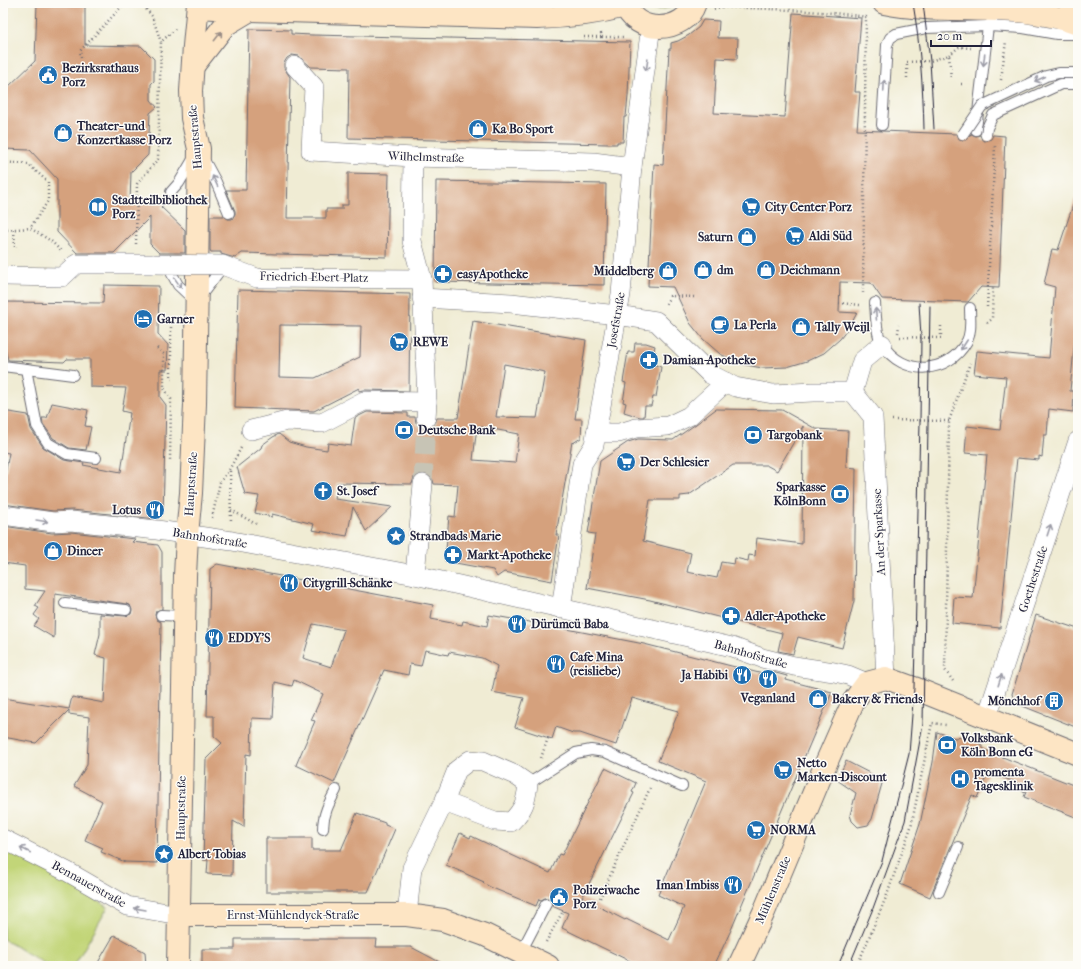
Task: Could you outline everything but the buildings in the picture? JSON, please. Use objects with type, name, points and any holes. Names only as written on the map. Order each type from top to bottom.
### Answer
[{"type":"main road","points":[[884,3],[913,7],[1000,13],[1042,14],[1078,24]]},
{"type":"main road","points":[[1070,3],[1078,5]]},
{"type":"main road","points":[[198,5],[250,10],[279,7],[537,18],[567,17],[597,13],[625,5],[632,15],[641,22],[651,26],[660,27],[676,24],[689,13],[703,7]]},
{"type":"main road","name":"Hauptstraße","points":[[178,966],[184,616],[187,535],[193,465],[195,404],[199,149],[192,118],[193,66],[198,5]]},
{"type":"main road","points":[[193,66],[226,25],[250,10]]},
{"type":"main road","name":"Bahnhofstraße","points":[[876,681],[924,692],[1078,754]]},
{"type":"main road","name":"Mühlenstraße","points":[[739,966],[764,912],[827,760],[853,702],[876,681]]},
{"type":"main road","name":"Ernst-Mühlendyck-Straße","points":[[179,915],[407,915],[443,920],[485,935],[535,960]]},
{"type":"street","name":"Josefstraße","points":[[561,609],[582,464],[594,445],[618,315],[632,167],[651,26]]},
{"type":"street","name":"Wilhelmstraße","points":[[295,66],[314,86],[311,151],[413,157],[593,162],[632,167]]},
{"type":"street","points":[[251,430],[287,420],[322,422],[364,400],[427,410],[422,279],[412,241],[413,157]]},
{"type":"street","name":"Friedrich-Ebert-Platz","points":[[3,276],[62,277],[76,264],[151,263],[221,267],[257,278],[422,279]]},
{"type":"street","points":[[422,298],[511,303],[618,315],[656,321],[710,374],[735,387],[773,394],[853,392],[862,361],[882,344]]},
{"type":"street","points":[[596,433],[619,433],[636,428],[668,426],[689,416],[726,382]]},
{"type":"street","name":"An der Sparkasse","points":[[853,392],[873,416],[876,681]]},
{"type":"street","name":"Goethestraße","points":[[988,717],[1078,441]]},
{"type":"street","points":[[415,575],[423,484]]},
{"type":"street","name":"Bahnhofstraße","points":[[3,515],[53,522],[71,521],[212,538],[415,575],[732,647],[762,658],[794,666],[834,672],[876,681]]},
{"type":"street","points":[[407,915],[412,868],[444,802],[457,770],[470,760],[483,761],[515,775],[528,784],[526,798],[520,813],[511,822],[496,821],[444,802]]},
{"type":"street","name":"Bennauerstraße","points":[[3,839],[68,872],[127,906],[179,915]]},
{"type":"lane","points":[[976,130],[1000,13]]},
{"type":"lane","points":[[882,125],[887,45],[890,38],[896,34],[1000,13],[1023,28],[1057,34],[1078,34]]},
{"type":"lane","points":[[963,134],[982,106],[1046,76],[1059,73],[1078,73]]},
{"type":"lane","points":[[990,137],[987,128],[993,115],[1061,84],[1078,84]]},
{"type":"lane","points":[[171,192],[179,183],[199,149]]},
{"type":"lane","points":[[199,149],[216,182],[229,213]]},
{"type":"lane","points":[[151,263],[196,302],[221,267]]},
{"type":"lane","points":[[875,303],[876,324],[882,344],[896,360],[921,369],[930,368],[948,362],[958,354],[967,340],[970,327],[970,308]]},
{"type":"lane","points":[[3,366],[73,375]]},
{"type":"lane","points":[[26,369],[37,426],[48,443],[66,454],[96,458]]},
{"type":"lane","points":[[65,603],[126,610]]},
{"type":"lane","points":[[161,615],[184,616]]},
{"type":"lane","points":[[528,784],[576,753],[591,750],[605,752],[682,786]]},
{"type":"lane","points":[[323,829],[323,818],[325,811],[336,790]]},
{"type":"lane","points":[[939,892],[958,847]]},
{"type":"lane","points":[[535,960],[546,904]]},
{"type":"path","points":[[81,58],[80,51],[125,3]]},
{"type":"path","points":[[141,3],[152,16],[161,42],[158,159],[138,184],[151,263]]},
{"type":"path","points":[[731,3],[731,8]]},
{"type":"path","points":[[703,7],[836,12],[866,17],[863,297]]},
{"type":"path","points":[[161,42],[172,31]]},
{"type":"path","points":[[1001,85],[1006,40],[1013,40]]},
{"type":"path","points":[[907,78],[907,62],[930,61],[949,55],[951,80]]},
{"type":"path","points":[[987,310],[990,137]]},
{"type":"path","points":[[3,162],[28,164],[48,182],[48,201],[30,228]]},
{"type":"path","points":[[3,230],[30,228],[51,241]]},
{"type":"path","points":[[14,230],[15,247]]},
{"type":"path","points":[[987,323],[992,319],[993,287]]},
{"type":"path","points":[[656,321],[670,296],[694,297]]},
{"type":"path","points":[[839,303],[863,305]]},
{"type":"path","points":[[986,330],[987,316]]},
{"type":"path","points":[[899,325],[898,337],[936,338],[941,338],[942,326]]},
{"type":"path","points":[[157,348],[164,354],[164,388],[171,399],[170,464]]},
{"type":"path","points":[[960,684],[953,681],[946,670],[950,421],[970,362]]},
{"type":"path","points":[[873,421],[950,421]]},
{"type":"path","points":[[212,538],[212,519],[220,482],[230,470],[251,430]]},
{"type":"path","points":[[230,470],[231,519]]},
{"type":"path","points":[[857,966],[887,895],[911,827],[932,722],[951,726]]},
{"type":"path","points":[[600,898],[656,775]]},
{"type":"path","points":[[535,960],[563,911]]},
{"type":"green space","points":[[644,3],[675,3],[667,8],[655,9]]},
{"type":"green space","points":[[3,847],[14,851],[108,907],[74,966],[49,966],[3,939]]},
{"type":"tunnel","points":[[423,484],[426,418]]},
{"type":"tram line","points":[[913,3],[921,66],[924,129]]},
{"type":"tram line","points":[[923,3],[930,61],[934,129]]},
{"type":"tram line","points":[[838,966],[882,861],[909,754],[914,688],[920,421],[921,337],[919,303]]},
{"type":"tram line","points":[[849,966],[872,911],[905,821],[923,724],[930,306]]},
{"type":"place","name":"Bezirksrathaus Porz","points":[[48,75]]},
{"type":"place","name":"Ka Bo Sport","points":[[478,129]]},
{"type":"place","name":"Theater- und Konzertkasse Porz","points":[[63,133]]},
{"type":"place","name":"Stadtteilbibliothek Porz","points":[[98,207]]},
{"type":"place","name":"City Center Porz","points":[[751,207]]},
{"type":"place","name":"Aldi Süd","points":[[795,236]]},
{"type":"place","name":"Saturn","points":[[747,237]]},
{"type":"place","name":"dm","points":[[703,270]]},
{"type":"place","name":"Deichmann","points":[[766,270]]},
{"type":"place","name":"Middelberg","points":[[668,271]]},
{"type":"place","name":"easyApotheke","points":[[443,274]]},
{"type":"place","name":"Garner","points":[[143,319]]},
{"type":"place","name":"La Perla","points":[[720,325]]},
{"type":"place","name":"Tally Weijl","points":[[801,327]]},
{"type":"place","name":"REWE","points":[[399,342]]},
{"type":"place","name":"Damian-Apotheke","points":[[649,360]]},
{"type":"place","name":"Deutsche Bank","points":[[404,430]]},
{"type":"place","name":"Targobank","points":[[753,435]]},
{"type":"place","name":"Der Schlesier","points":[[626,462]]},
{"type":"place","name":"St. Josef","points":[[323,491]]},
{"type":"place","name":"Sparkasse KölnBonn","points":[[840,494]]},
{"type":"place","name":"Lotus","points":[[155,510]]},
{"type":"place","name":"Strandbads Marie","points":[[396,536]]},
{"type":"place","name":"Dincer","points":[[53,551]]},
{"type":"place","name":"Markt-Apotheke","points":[[453,555]]},
{"type":"place","name":"Citygrill-Schänke","points":[[289,583]]},
{"type":"place","name":"Adler-Apotheke","points":[[731,616]]},
{"type":"place","name":"Dürümcü Baba","points":[[517,624]]},
{"type":"place","name":"EDDY'S","points":[[214,638]]},
{"type":"place","name":"Cafe Mina (reisliebe)","points":[[556,664]]},
{"type":"place","name":"Ja Habibi","points":[[742,675]]},
{"type":"place","name":"Veganland","points":[[768,679]]},
{"type":"place","name":"Bakery & Friends","points":[[818,699]]},
{"type":"place","name":"Mönchhof","points":[[1054,701]]},
{"type":"place","name":"Volksbank Köln Bonn eG","points":[[947,745]]},
{"type":"place","name":"Netto Marken-Discount","points":[[783,770]]},
{"type":"place","name":"promenta Tagesklinik","points":[[960,779]]},
{"type":"place","name":"NORMA","points":[[756,830]]},
{"type":"place","name":"Albert Tobias","points":[[164,854]]},
{"type":"place","name":"Iman Imbiss","points":[[733,885]]},
{"type":"place","name":"Polizeiwache Porz","points":[[559,897]]}]
